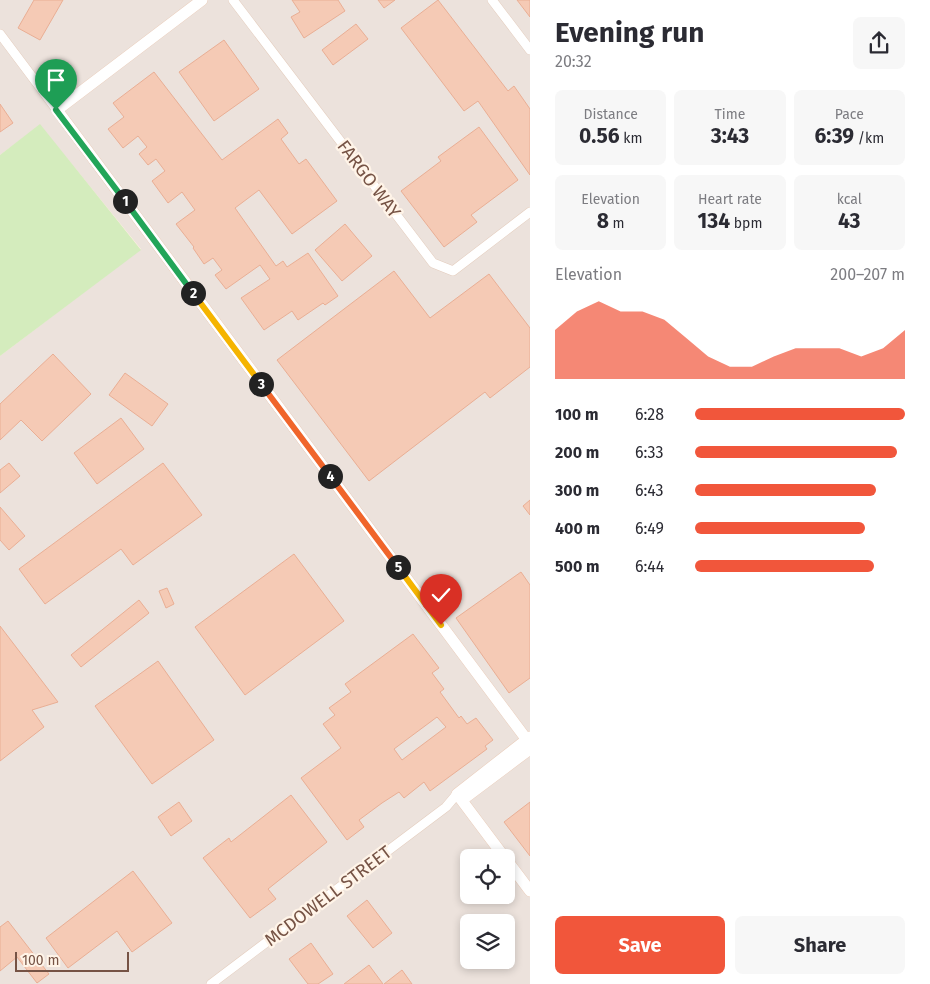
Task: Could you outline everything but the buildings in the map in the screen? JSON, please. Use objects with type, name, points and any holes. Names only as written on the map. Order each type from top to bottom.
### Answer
[{"type":"street","points":[[56,110],[202,0]]},
{"type":"street","name":"FARGO WAY","points":[[233,0],[433,263],[453,271],[530,212]]},
{"type":"street","points":[[492,0],[530,50]]},
{"type":"street","points":[[0,34],[529,742]]},
{"type":"street","name":"MCDOWELL STREET","points":[[211,984],[460,797],[529,742]]},
{"type":"street","points":[[460,797],[499,849]]},
{"type":"street","points":[[515,870],[530,891]]},
{"type":"shaded area","points":[[0,0],[530,0],[530,984],[0,984],[0,356],[141,249],[40,125],[0,155]]},
{"type":"green space","points":[[40,124],[141,250],[0,356],[0,155]]},
{"type":"route","points":[[56,110],[441,625]]}]
